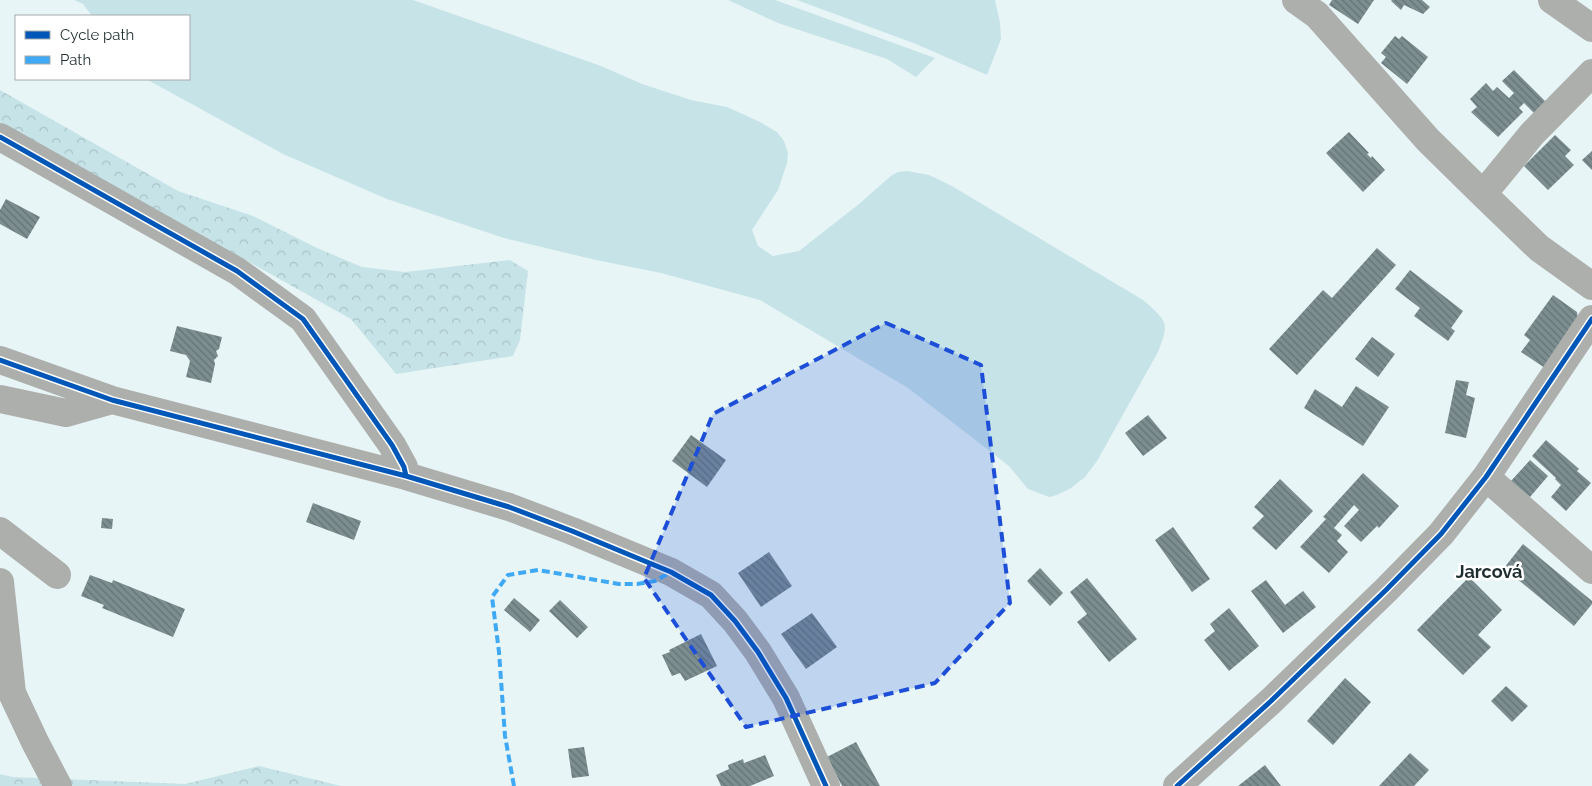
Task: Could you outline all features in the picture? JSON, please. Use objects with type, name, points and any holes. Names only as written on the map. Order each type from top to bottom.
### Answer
[{"type":"street","points":[[1296,0],[1317,15],[1428,140],[1482,194],[1539,248],[1592,286]]},
{"type":"street","points":[[1552,0],[1592,28]]},
{"type":"street","points":[[1482,194],[1532,134],[1592,72]]},
{"type":"street","points":[[0,137],[237,271],[303,319],[392,445],[402,462],[406,476]]},
{"type":"street","points":[[1189,782],[1441,534],[1486,477],[1592,319]]},
{"type":"street","points":[[0,360],[112,400],[406,476],[509,507],[671,572],[711,595],[735,621],[762,659],[786,698],[826,786]]},
{"type":"street","points":[[0,399],[66,412],[112,400]]},
{"type":"street","points":[[1486,477],[1592,570]]},
{"type":"street","points":[[0,531],[56,575]]},
{"type":"street","points":[[0,582],[12,693],[58,786]]},
{"type":"highlighted area","points":[[886,323],[981,365],[1010,603],[935,683],[746,727],[644,578],[713,414]]},
{"type":"green space","points":[[74,0],[413,0],[601,66],[642,84],[691,100],[727,107],[777,132],[784,141],[788,153],[787,163],[778,190],[752,230],[758,246],[773,256],[799,251],[859,204],[892,175],[907,171],[929,175],[950,185],[1143,300],[1157,313],[1164,323],[1165,328],[1162,342],[1097,461],[1085,477],[1071,488],[1049,497],[1028,489],[1009,466],[908,388],[760,300],[661,273],[504,238],[387,199],[283,154],[148,80],[190,80],[190,15],[91,15],[83,4]]},
{"type":"green space","points":[[728,0],[775,0],[935,58],[916,77],[887,59],[778,23]]},
{"type":"green space","points":[[797,0],[995,0],[1001,39],[987,75],[916,44]]},
{"type":"green space","points":[[0,90],[178,191],[253,216],[317,248],[362,267],[405,272],[510,260],[528,271],[520,340],[513,356],[396,374],[351,319],[0,123]]},
{"type":"green space","points":[[259,766],[341,786],[0,786],[0,774],[13,777],[185,784]]},
{"type":"building","points":[[1332,0],[1374,0],[1358,24],[1329,5]]},
{"type":"building","points":[[1392,0],[1422,0],[1430,7],[1423,14],[1404,5],[1401,10]]},
{"type":"building","points":[[1395,36],[1399,39],[1402,36],[1428,57],[1407,84],[1381,63],[1386,57],[1381,53]]},
{"type":"building","points":[[1514,70],[1548,104],[1536,115],[1524,103],[1519,108],[1523,112],[1498,137],[1471,112],[1477,107],[1470,99],[1486,83],[1493,91],[1497,87],[1509,98],[1514,93],[1502,81]]},
{"type":"building","points":[[1349,132],[1369,153],[1367,154],[1371,158],[1372,156],[1385,170],[1363,192],[1326,153]]},
{"type":"building","points":[[1555,135],[1571,150],[1565,156],[1574,165],[1548,190],[1524,166]]},
{"type":"building","points":[[1592,151],[1592,170],[1582,160]]},
{"type":"building","points":[[6,199],[40,217],[27,239],[0,224],[0,210]]},
{"type":"building","points":[[1377,248],[1396,265],[1297,375],[1269,349],[1323,290],[1332,298]]},
{"type":"building","points":[[1410,270],[1463,311],[1451,328],[1455,331],[1448,341],[1414,316],[1420,308],[1395,289]]},
{"type":"building","points":[[1553,295],[1577,312],[1578,319],[1545,368],[1521,352],[1530,340],[1524,335]]},
{"type":"building","points":[[177,326],[222,337],[219,349],[216,351],[218,356],[214,360],[215,364],[211,383],[186,377],[190,361],[186,355],[170,351]]},
{"type":"building","points":[[1372,337],[1395,354],[1378,377],[1355,359]]},
{"type":"building","points":[[1456,380],[1469,382],[1466,395],[1475,398],[1466,438],[1445,433]]},
{"type":"building","points":[[1356,386],[1389,407],[1363,446],[1304,408],[1315,389],[1342,407]]},
{"type":"building","points":[[1148,415],[1167,438],[1143,456],[1125,433]]},
{"type":"building","points":[[691,435],[726,460],[707,487],[672,461]]},
{"type":"building","points":[[1546,440],[1579,469],[1577,471],[1591,483],[1566,511],[1551,497],[1561,485],[1532,456]]},
{"type":"building","points":[[1530,460],[1548,476],[1530,497],[1511,481]]},
{"type":"building","points":[[1363,473],[1399,506],[1379,528],[1377,526],[1361,542],[1344,526],[1359,510],[1354,505],[1334,528],[1342,535],[1337,541],[1348,552],[1329,573],[1300,547],[1326,519],[1323,517]]},
{"type":"building","points":[[1280,479],[1313,511],[1276,550],[1252,528],[1264,516],[1254,507]]},
{"type":"building","points":[[313,503],[361,521],[354,540],[306,522]]},
{"type":"building","points":[[102,518],[113,519],[112,529],[101,528]]},
{"type":"building","points":[[1173,527],[1210,579],[1192,592],[1155,540]]},
{"type":"building","points":[[1523,544],[1592,601],[1592,604],[1574,626],[1504,568]]},
{"type":"building","points":[[769,552],[792,586],[761,607],[738,573]]},
{"type":"building","points":[[1040,568],[1063,593],[1050,606],[1027,581]]},
{"type":"building","points":[[90,575],[112,583],[113,580],[185,609],[173,637],[102,608],[104,605],[81,596]]},
{"type":"building","points":[[1469,577],[1502,610],[1478,635],[1491,647],[1463,675],[1417,630]]},
{"type":"building","points":[[1087,578],[1137,639],[1109,662],[1077,622],[1087,614],[1070,592]]},
{"type":"building","points":[[1266,580],[1285,605],[1303,591],[1316,607],[1283,633],[1251,591]]},
{"type":"building","points":[[514,598],[540,620],[530,632],[504,610]]},
{"type":"building","points":[[560,600],[588,627],[577,638],[549,611]]},
{"type":"building","points":[[1229,608],[1259,646],[1229,671],[1204,640],[1215,631],[1210,624]]},
{"type":"building","points":[[812,613],[837,647],[806,669],[781,634]]},
{"type":"building","points":[[701,634],[717,666],[685,681],[680,673],[672,676],[662,655]]},
{"type":"building","points":[[1345,678],[1371,702],[1333,745],[1307,721]]},
{"type":"building","points":[[1506,686],[1528,706],[1512,722],[1491,701]]},
{"type":"building","points":[[856,742],[880,786],[842,786],[827,757]]},
{"type":"building","points":[[584,747],[589,776],[572,778],[568,749]]},
{"type":"building","points":[[1410,753],[1429,770],[1414,786],[1379,786]]},
{"type":"building","points":[[765,755],[774,776],[750,786],[721,786],[716,775],[729,769],[728,765],[743,759],[744,763]]},
{"type":"building","points":[[1265,765],[1281,786],[1238,786]]},
{"type":"marked path","points":[[514,786],[505,736],[499,652],[492,597],[508,575],[538,570],[619,584],[637,584],[655,581],[671,572]]},
{"type":"cycle path","points":[[0,137],[237,271],[303,319],[392,445],[404,467],[406,476]]},
{"type":"cycle path","points":[[1177,786],[1271,701],[1441,534],[1486,477],[1592,319]]},
{"type":"cycle path","points":[[0,360],[112,400],[406,476],[509,507],[671,572],[711,595],[735,621],[758,652],[786,698],[826,786]]},
{"type":"district","name":"Jarcová","points":[[1489,572]]}]
